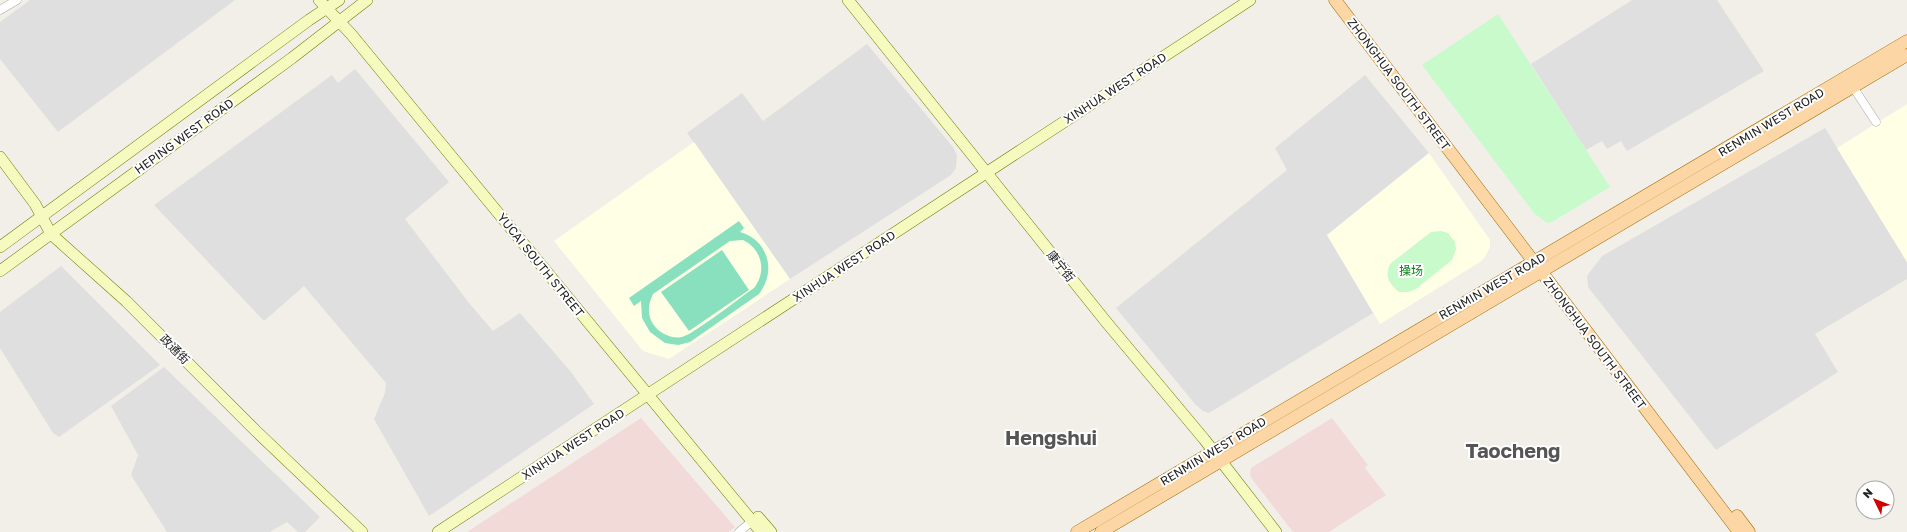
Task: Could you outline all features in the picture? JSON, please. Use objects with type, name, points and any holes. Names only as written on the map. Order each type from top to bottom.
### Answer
[{"type":"main road","name":"ZHONGHUA SOUTH STREET","points":[[1335,0],[1537,260]]},
{"type":"main road","name":"ZHONGHUA SOUTH STREET","points":[[1345,0],[1739,532]]},
{"type":"main road","name":"RENMIN WEST ROAD","points":[[1076,532],[1907,41]]},
{"type":"main road","name":"RENMIN WEST ROAD","points":[[1101,532],[1907,55]]},
{"type":"main road","name":"ZHONGHUA SOUTH STREET","points":[[1544,270],[1750,532]]},
{"type":"street","points":[[0,10],[17,0]]},
{"type":"street","name":"HEPING WEST ROAD","points":[[0,271],[292,58],[367,0]]},
{"type":"street","name":"康宁街","points":[[848,0],[1107,323],[1213,451],[1276,532]]},
{"type":"street","name":"XINHUA WEST ROAD","points":[[438,532],[1250,0]]},
{"type":"street","name":"HEPING WEST ROAD","points":[[0,247],[329,2]]},
{"type":"street","name":"YUCAI SOUTH STREET","points":[[329,2],[342,19],[435,124],[651,392],[761,532]]},
{"type":"street","points":[[1853,87],[1876,122]]},
{"type":"street","name":"政通街","points":[[0,157],[35,204],[51,234],[126,301],[256,431],[362,532]]},
{"type":"street","name":"YUCAI SOUTH STREET","points":[[651,392],[771,532]]},
{"type":"street","points":[[739,532],[752,521]]},
{"type":"shaded area","points":[[30,0],[235,0],[58,132],[0,59],[0,22]]},
{"type":"shaded area","points":[[1632,0],[1717,0],[1764,71],[1627,151],[1621,141],[1607,149],[1602,141],[1586,150],[1531,64]]},
{"type":"shaded area","points":[[867,44],[953,147],[957,155],[956,168],[951,175],[790,279],[687,133],[742,93],[763,121]]},
{"type":"shaded area","points":[[355,69],[449,182],[405,219],[469,303],[493,331],[520,313],[571,372],[594,404],[429,516],[374,419],[385,393],[386,383],[304,286],[264,321],[154,205],[332,75],[338,83]]},
{"type":"shaded area","points":[[1365,75],[1429,153],[1327,235],[1373,313],[1209,413],[1203,411],[1195,404],[1116,308],[1287,170],[1275,148]]},
{"type":"shaded area","points":[[1907,104],[1907,262],[1837,148]]},
{"type":"shaded area","points":[[1825,128],[1907,262],[1907,279],[1815,334],[1838,372],[1716,450],[1588,287],[1587,276],[1602,256]]},
{"type":"shaded area","points":[[694,142],[790,279],[669,359],[643,351],[554,241]]},
{"type":"shaded area","points":[[1429,153],[1490,240],[1490,247],[1485,257],[1480,262],[1380,324],[1327,235]]},
{"type":"shaded area","points":[[61,266],[160,365],[59,437],[53,433],[0,348],[0,312]]},
{"type":"shaded area","points":[[164,367],[320,517],[305,532],[298,532],[287,522],[270,532],[167,532],[131,475],[138,455],[111,406]]},
{"type":"shaded area","points":[[641,418],[735,527],[729,532],[467,532]]},
{"type":"shaded area","points":[[1332,418],[1368,465],[1365,468],[1386,495],[1329,532],[1293,532],[1252,479],[1250,474],[1251,468]]},
{"type":"green space","points":[[1498,14],[1610,187],[1552,222],[1547,223],[1534,213],[1422,65]]},
{"type":"green space","points":[[739,221],[744,228],[740,232],[750,236],[757,242],[767,257],[768,276],[759,294],[690,342],[678,345],[665,343],[650,332],[642,318],[641,301],[634,306],[629,298]],"holes":[[[743,240],[755,249],[761,268],[758,282],[754,288],[707,323],[682,337],[674,337],[662,333],[653,324],[649,313],[649,305],[653,294],[730,241]]]},
{"type":"green space","name":"操场","points":[[1441,231],[1448,233],[1455,242],[1456,249],[1452,260],[1416,289],[1409,292],[1399,292],[1389,280],[1388,269],[1390,264],[1431,232]]},
{"type":"green space","points":[[722,250],[749,290],[689,331],[661,292]]},
{"type":"district","name":"Hengshui","points":[[1051,437]]},
{"type":"district","name":"Taocheng","points":[[1513,450]]}]
